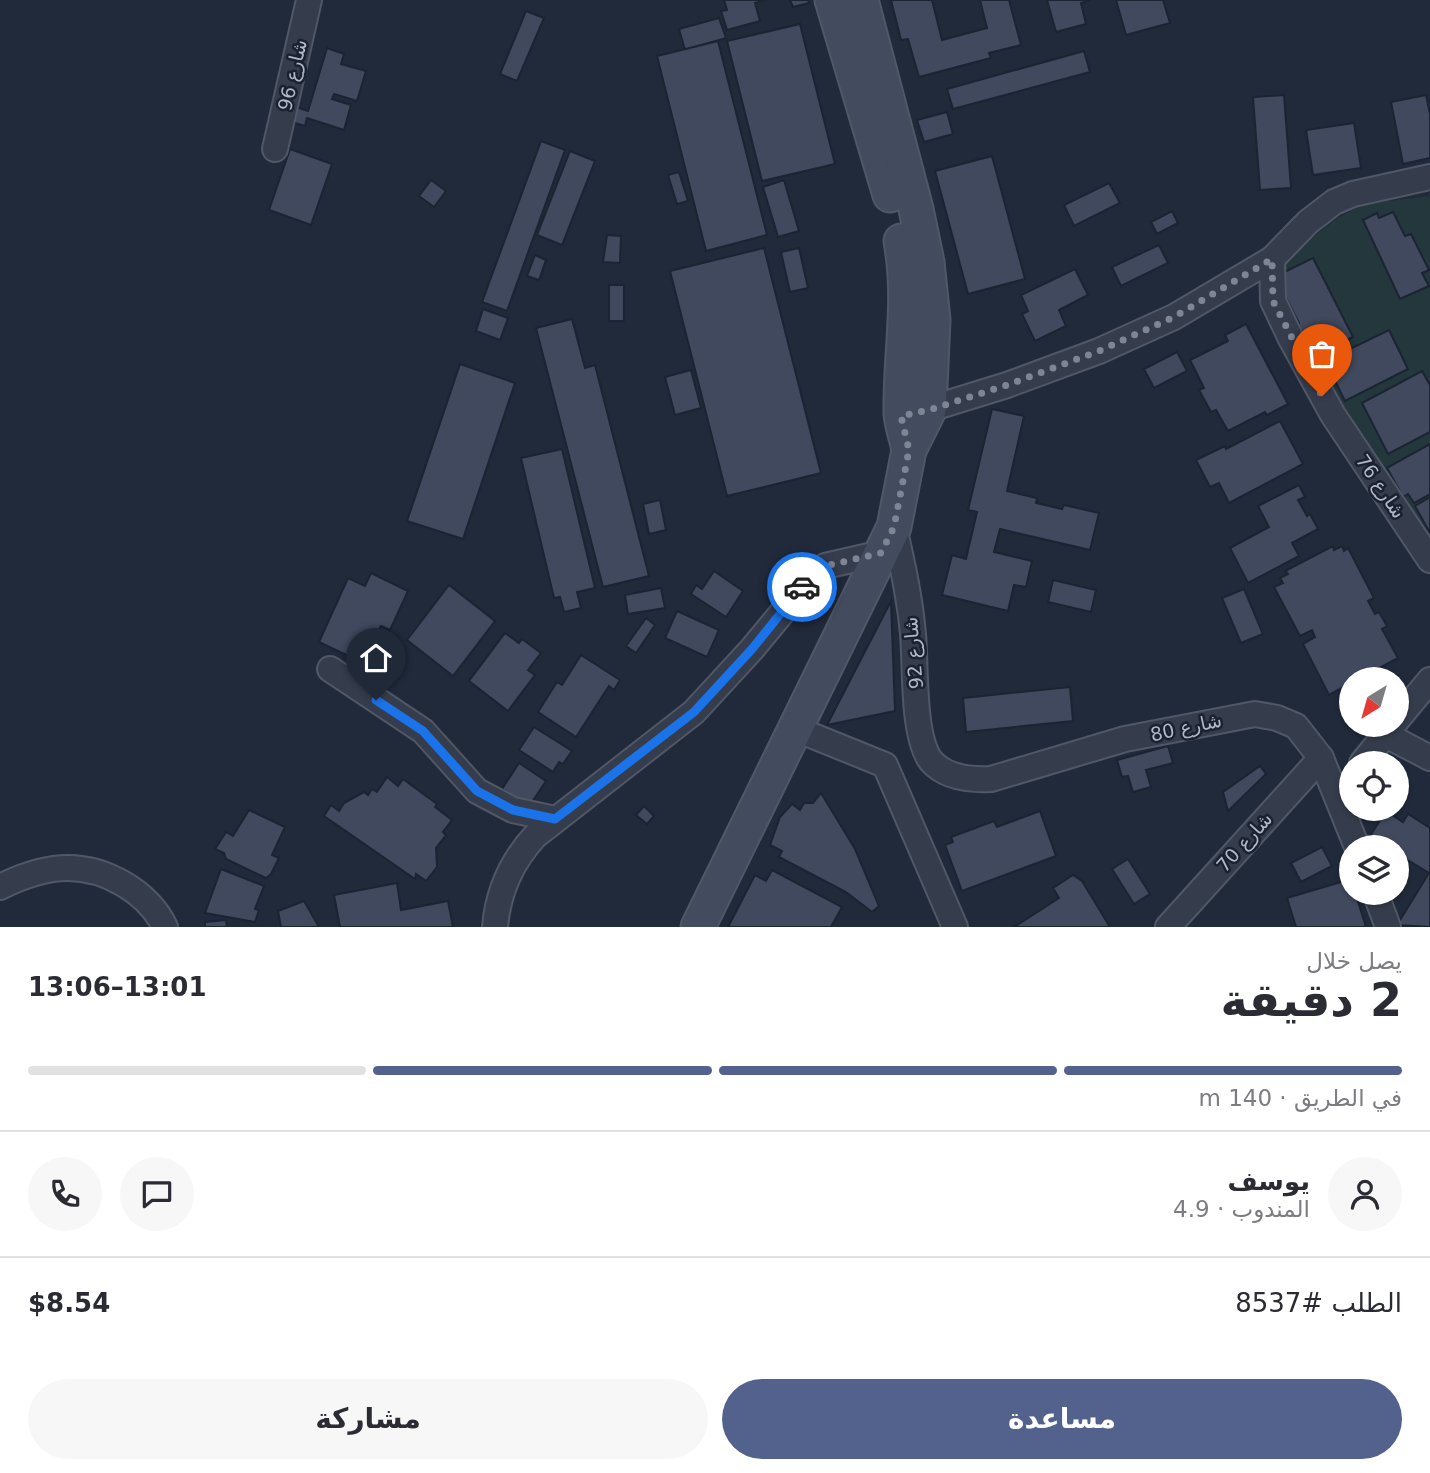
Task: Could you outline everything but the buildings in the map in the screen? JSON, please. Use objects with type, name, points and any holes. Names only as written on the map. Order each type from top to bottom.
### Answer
[{"type":"street","name":"شارع 96","points":[[275,149],[309,0]]},
{"type":"street","points":[[698,927],[888,540],[909,450],[933,320],[928,262],[906,213],[832,0]]},
{"type":"street","points":[[861,0],[906,213]]},
{"type":"street","points":[[915,413],[1099,351],[1174,317],[1272,259],[1308,222],[1334,202],[1353,194],[1430,177]]},
{"type":"street","name":"شارع 76","points":[[1272,259],[1273,301],[1291,339],[1333,415],[1430,560]]},
{"type":"street","points":[[495,927],[499,897],[524,848],[555,819],[694,712],[752,649],[814,574],[825,566],[888,540]]},
{"type":"street","name":"شارع 92","points":[[888,540],[913,632],[921,741],[933,763],[945,772]]},
{"type":"street","points":[[330,669],[423,731],[477,791],[513,810],[555,819]]},
{"type":"street","points":[[1409,706],[1430,680]]},
{"type":"street","name":"شارع 80","points":[[945,772],[975,780],[991,779],[1125,739],[1255,714],[1277,718],[1296,726],[1339,778]]},
{"type":"street","points":[[796,729],[885,765],[956,927]]},
{"type":"street","points":[[1372,751],[1384,737]]},
{"type":"street","points":[[1404,737],[1430,758]]},
{"type":"street","name":"شارع 70","points":[[1168,927],[1321,758]]},
{"type":"street","points":[[0,887],[33,873],[68,868],[101,873],[131,888],[150,903],[165,927]]},
{"type":"street","points":[[1380,905],[1388,927]]},
{"type":"green space","points":[[1430,196],[1430,552],[1369,456],[1319,364],[1281,264],[1326,227],[1355,209],[1381,202]]},
{"type":"way so far","points":[[802,587],[825,566],[881,553],[894,527],[909,450],[901,416],[929,410],[1007,385],[1099,351],[1174,317],[1272,259],[1273,301],[1322,396]]},
{"type":"route","points":[[376,700],[423,731],[477,791],[513,810],[555,819],[694,712],[752,649],[802,587]]}]
